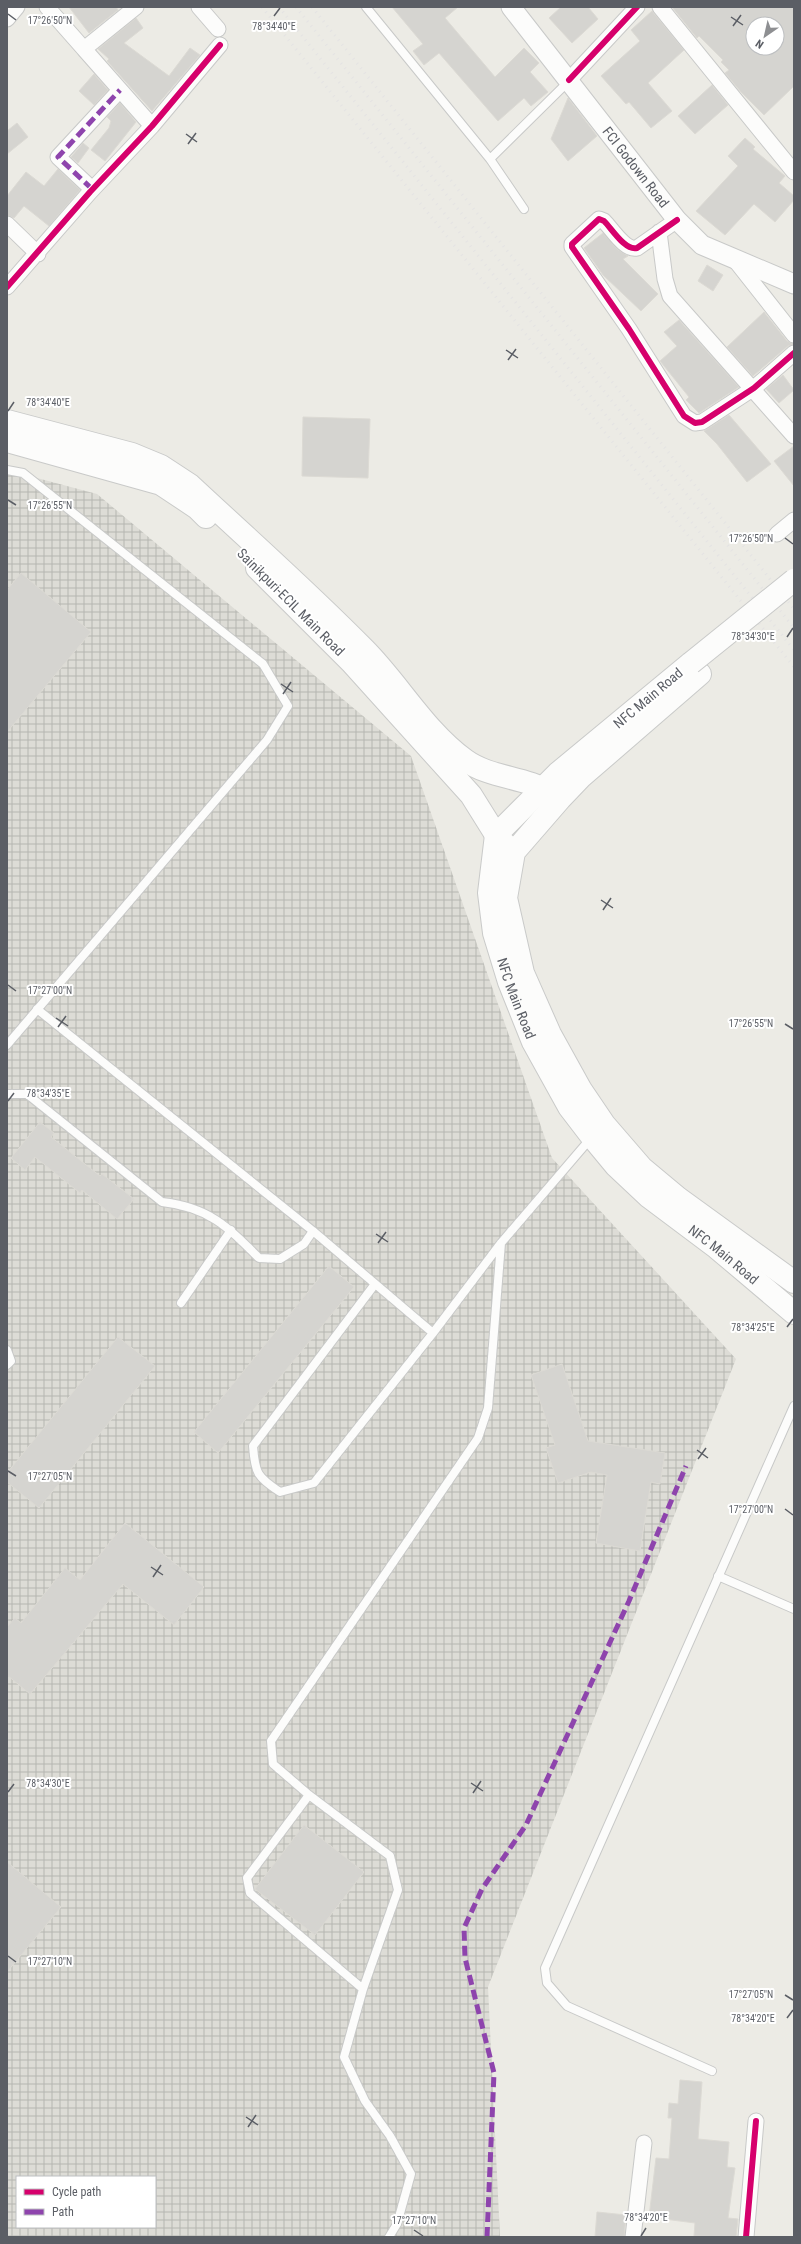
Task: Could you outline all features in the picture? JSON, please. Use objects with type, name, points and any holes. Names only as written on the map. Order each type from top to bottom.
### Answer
[{"type":"main road","name":"Sainikpuri-ECIL Main Road","points":[[7,421],[132,454],[161,466],[190,485],[365,650],[440,739],[467,761],[497,775],[551,793]]},
{"type":"main road","name":"Sainikpuri-ECIL Main Road","points":[[7,441],[161,484],[197,508],[351,662],[471,795],[496,835],[514,852]]},
{"type":"main road","points":[[695,668],[794,580]]},
{"type":"main road","points":[[695,668],[794,599]]},
{"type":"main road","name":"NFC Main Road","points":[[695,668],[551,793],[496,835],[488,893],[494,933],[509,982],[533,1042],[569,1107],[592,1137],[616,1166],[649,1196],[717,1248],[794,1313]]},
{"type":"main road","name":"NFC Main Road","points":[[551,793],[514,852],[506,898],[523,973],[550,1034],[581,1090],[604,1124],[642,1168],[678,1198],[794,1282]]},
{"type":"street","points":[[7,19],[17,7]]},
{"type":"street","points":[[47,7],[152,126]]},
{"type":"street","points":[[84,49],[136,7]]},
{"type":"street","points":[[199,7],[218,29]]},
{"type":"street","name":"FCI Godown Road","points":[[511,7],[677,220],[702,245],[794,284]]},
{"type":"street","points":[[569,80],[638,7]]},
{"type":"street","points":[[660,7],[794,172]]},
{"type":"street","points":[[7,286],[38,254],[92,189],[152,126],[220,45]]},
{"type":"street","points":[[92,189],[58,157],[120,90]]},
{"type":"street","points":[[677,220],[633,249],[626,246],[604,221],[599,219],[573,241],[572,247],[689,420],[695,423],[702,422],[754,388],[794,353]]},
{"type":"street","points":[[7,224],[38,254]]},
{"type":"street","points":[[659,232],[665,279],[670,296],[754,388],[794,436]]},
{"type":"street","points":[[736,260],[794,335]]},
{"type":"street","points":[[777,534],[794,520]]},
{"type":"street","points":[[746,2237],[756,2121]]},
{"type":"street","points":[[633,2237],[644,2143]]},
{"type":"lane","points":[[366,7],[490,158],[524,209]]},
{"type":"lane","points":[[490,158],[569,80]]},
{"type":"lane","points":[[7,470],[23,473],[263,664],[288,706],[267,740],[7,1045]]},
{"type":"lane","points":[[37,1009],[313,1231],[433,1333]]},
{"type":"lane","points":[[7,1094],[27,1094],[162,1202],[184,1205],[208,1214],[232,1230],[259,1258],[280,1258],[304,1244],[313,1231]]},
{"type":"lane","points":[[375,1284],[253,1446],[255,1468],[264,1482],[280,1492],[314,1483],[433,1333],[501,1243],[592,1137]]},
{"type":"lane","points":[[181,1303],[232,1230]]},
{"type":"lane","points":[[389,2237],[397,2224],[411,2174],[390,2136],[365,2101],[344,2057],[363,1989],[398,1890],[390,1856],[309,1795],[273,1764],[271,1741],[478,1438],[488,1408],[501,1243]]},
{"type":"lane","points":[[7,1350],[10,1361],[7,1365]]},
{"type":"lane","points":[[712,2072],[567,2006],[547,1982],[545,1968],[794,1406]]},
{"type":"lane","points":[[718,1576],[794,1609]]},
{"type":"lane","points":[[309,1795],[247,1878],[250,1893],[363,1989]]},
{"type":"shaded area","points":[[7,470],[97,494],[411,756],[552,1158],[736,1359],[488,1987],[500,2237],[7,2237]]},
{"type":"building","points":[[69,7],[116,7],[118,10],[89,33]]},
{"type":"building","points":[[392,7],[458,7],[445,18],[495,77],[524,48],[539,63],[530,72],[548,92],[531,106],[524,98],[498,121],[439,53],[424,65],[413,51],[423,44]]},
{"type":"building","points":[[561,7],[588,7],[598,19],[572,43],[549,18]]},
{"type":"building","points":[[672,7],[794,7],[794,86],[764,115],[741,92],[725,73],[729,70],[721,62],[723,60],[699,36],[697,38]]},
{"type":"building","points":[[652,11],[684,50],[648,83],[672,111],[651,128],[629,102],[626,104],[601,76],[640,41],[631,30]]},
{"type":"building","points":[[136,18],[143,28],[124,43],[169,76],[190,48],[200,55],[152,111],[107,61],[109,59],[98,49]]},
{"type":"building","points":[[94,74],[108,90],[94,105],[79,91]]},
{"type":"building","points":[[712,85],[728,105],[695,134],[678,116]]},
{"type":"building","points":[[568,98],[597,136],[568,161],[551,139]]},
{"type":"building","points":[[120,103],[136,122],[105,161],[91,150],[109,128],[111,121],[107,117]]},
{"type":"building","points":[[17,123],[28,137],[7,154],[7,131]]},
{"type":"building","points":[[745,138],[755,147],[753,149],[785,176],[779,183],[794,196],[794,200],[775,222],[754,204],[725,235],[696,211],[738,166],[728,156]]},
{"type":"building","points":[[83,143],[89,148],[78,163],[71,157]]},
{"type":"building","points":[[58,169],[80,190],[49,226],[24,206],[14,218],[7,215],[7,196],[26,172],[44,186]]},
{"type":"building","points":[[603,233],[617,249],[628,256],[623,259],[658,294],[641,311],[603,275],[584,248]]},
{"type":"building","points":[[707,265],[723,275],[713,291],[698,281]]},
{"type":"building","points":[[764,312],[787,341],[794,344],[788,346],[753,376],[727,347]]},
{"type":"building","points":[[679,320],[739,387],[699,413],[686,400],[689,397],[660,361],[677,346],[664,332]]},
{"type":"building","points":[[783,375],[794,390],[779,403],[766,389]]},
{"type":"building","points":[[729,415],[771,464],[747,482],[717,444],[704,431]]},
{"type":"building","points":[[303,417],[370,419],[368,478],[302,476]]},
{"type":"building","points":[[794,446],[794,486],[774,461]]},
{"type":"building","points":[[21,573],[91,632],[7,732],[7,590]]},
{"type":"building","points":[[40,1122],[54,1133],[51,1137],[100,1176],[102,1174],[134,1199],[117,1219],[82,1190],[80,1193],[35,1157],[25,1170],[11,1158]]},
{"type":"building","points":[[329,1266],[354,1287],[218,1453],[194,1432]]},
{"type":"building","points":[[118,1337],[155,1366],[39,1508],[7,1482],[7,1473]]},
{"type":"building","points":[[562,1364],[588,1441],[665,1453],[660,1484],[651,1482],[640,1551],[596,1543],[607,1475],[591,1472],[558,1483],[546,1448],[555,1445],[531,1375]]},
{"type":"building","points":[[125,1523],[204,1587],[174,1625],[123,1584],[30,1694],[7,1675],[7,1627],[15,1618],[21,1623],[65,1568],[80,1580]]},
{"type":"building","points":[[304,1825],[364,1872],[315,1935],[255,1889]]},
{"type":"building","points":[[7,1862],[61,1907],[7,1972]]},
{"type":"building","points":[[680,2080],[702,2082],[698,2139],[729,2142],[727,2167],[735,2168],[728,2218],[738,2219],[736,2237],[694,2236],[695,2223],[649,2217],[656,2158],[669,2159],[672,2118],[668,2118],[669,2103],[678,2104]]},
{"type":"building","points":[[597,2212],[626,2215],[624,2237],[595,2237]]},
{"type":"railway","points":[[262,7],[794,667]]},
{"type":"railway","points":[[279,7],[794,650]]},
{"type":"railway","points":[[296,7],[794,628]]},
{"type":"railway","points":[[312,7],[794,609]]},
{"type":"marked path","points":[[92,189],[58,157],[120,90]]},
{"type":"marked path","points":[[487,2237],[494,2073],[465,1958],[464,1928],[482,1889],[526,1825],[629,1601],[686,1466]]},
{"type":"cycle path","points":[[569,80],[637,7]]},
{"type":"cycle path","points":[[7,287],[90,192],[152,126],[220,45]]},
{"type":"cycle path","points":[[677,220],[637,248],[632,248],[623,243],[604,221],[599,219],[572,244],[572,247],[629,329],[684,416],[695,423],[702,422],[754,388],[794,353]]},
{"type":"cycle path","points":[[746,2237],[756,2121]]}]
